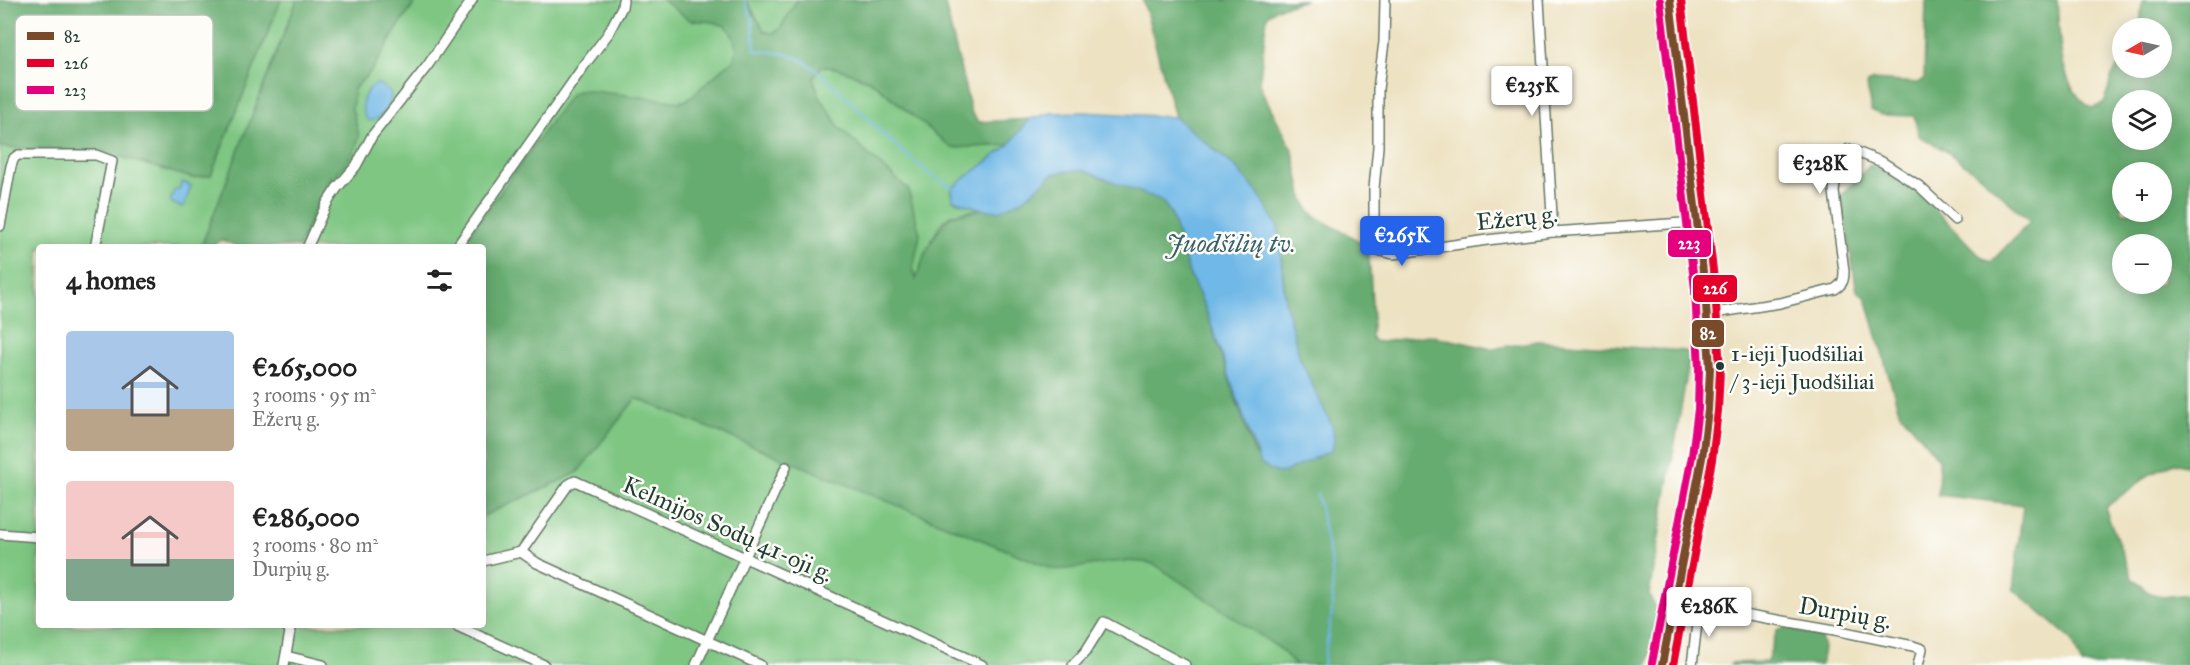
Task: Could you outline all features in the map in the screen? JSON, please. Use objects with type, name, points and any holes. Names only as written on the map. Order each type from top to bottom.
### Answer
[{"type":"main road","points":[[1662,665],[1702,458],[1710,369],[1707,314],[1670,0]]},
{"type":"street","points":[[309,244],[327,203],[337,188],[356,166],[372,136],[428,65],[472,0]]},
{"type":"street","points":[[459,244],[608,34],[622,7],[622,0]]},
{"type":"street","name":"Ežerų g.","points":[[1385,0],[1374,188],[1374,234],[1377,248],[1386,253],[1402,253],[1553,232],[1697,222]]},
{"type":"street","points":[[1539,0],[1553,232]]},
{"type":"street","points":[[1707,314],[1780,303],[1840,286],[1844,281],[1844,271],[1834,192],[1835,183],[1849,149],[1882,162],[1919,186],[1955,220]]},
{"type":"street","points":[[0,226],[14,158],[18,155],[96,154],[112,160],[96,244]]},
{"type":"street","points":[[696,665],[786,467]]},
{"type":"street","name":"Kelmijos Sodų 41-oji g.","points":[[521,552],[568,484],[575,481],[981,665]]},
{"type":"street","points":[[0,534],[36,537]]},
{"type":"street","points":[[486,560],[521,552],[537,563],[760,665]]},
{"type":"street","name":"Durpių g.","points":[[1675,602],[1913,646],[1922,649],[1918,665]]},
{"type":"street","points":[[1692,665],[1699,607]]},
{"type":"street","points":[[1073,665],[1086,651],[1104,622],[1185,665]]},
{"type":"street","points":[[289,628],[285,660],[323,665]]},
{"type":"street","points":[[461,628],[544,665]]},
{"type":"green space","points":[[0,0],[281,0],[211,175],[193,178],[104,152],[0,147]]},
{"type":"green space","points":[[281,0],[297,0],[202,244],[36,244],[36,628],[486,628],[486,515],[577,473],[636,398],[1053,569],[1117,561],[1154,564],[1279,648],[1296,665],[0,665],[0,147],[104,152],[193,178],[211,175]]},
{"type":"green space","points":[[297,0],[417,0],[371,71],[354,89],[352,109],[359,136],[356,148],[345,165],[328,181],[299,244],[232,244],[222,240],[215,244],[202,244]]},
{"type":"green space","points":[[417,0],[663,0],[690,20],[714,22],[726,26],[733,36],[737,49],[735,59],[687,100],[674,103],[464,244],[300,244],[328,181],[345,165],[359,136],[352,109],[354,89],[371,71]]},
{"type":"green space","points":[[663,0],[746,0],[765,32],[773,33],[780,29],[797,0],[944,0],[971,112],[978,122],[1030,119],[1009,145],[952,148],[871,81],[840,69],[822,66],[813,78],[820,97],[839,127],[908,189],[920,234],[913,268],[916,279],[926,251],[950,216],[982,209],[999,211],[1053,174],[1084,170],[1161,200],[1171,213],[1189,273],[1205,307],[1255,455],[1315,392],[1300,359],[1285,301],[1282,260],[1258,193],[1235,167],[1175,117],[1143,0],[1306,0],[1277,8],[1267,16],[1260,78],[1261,89],[1293,151],[1302,195],[1308,209],[1316,217],[1363,243],[1369,254],[1373,318],[1371,336],[1374,341],[1429,335],[1492,349],[1537,341],[1686,351],[1690,356],[1649,594],[1657,612],[1648,665],[1296,665],[1279,648],[1154,564],[1123,561],[1053,569],[636,398],[577,473],[486,515],[486,244],[463,244],[570,95],[585,90],[681,102],[687,100],[734,59],[737,49],[733,36],[726,26],[714,22],[690,20]]},
{"type":"green space","points":[[746,0],[797,0],[780,29],[773,33],[765,32]]},
{"type":"green space","points":[[1926,0],[2057,0],[2060,44],[2066,73],[2080,98],[2091,108],[2105,101],[2112,76],[2172,78],[2172,18],[2141,18],[2142,0],[2190,0],[2190,467],[2174,463],[2147,476],[2105,508],[2132,578],[2148,592],[2162,597],[2190,594],[2190,665],[2082,665],[2072,640],[2013,589],[2023,505],[1938,495],[1939,459],[1899,411],[1866,298],[1857,291],[1841,198],[1870,165],[1913,186],[1979,255],[1991,262],[2030,222],[1964,164],[1919,136],[1914,116],[1881,115],[1871,110],[1867,83],[1873,80],[1919,83],[1924,78]]},
{"type":"green space","points":[[822,66],[840,69],[871,81],[952,148],[1009,145],[952,188],[953,200],[982,209],[956,213],[943,221],[929,246],[916,280],[913,268],[920,234],[862,149],[839,127],[820,97],[813,78]]},
{"type":"green space","points":[[1785,627],[1821,637],[1824,648],[1821,665],[1730,665],[1732,663],[1767,662],[1777,630]]},
{"type":"water","points":[[379,84],[391,93],[389,102],[382,115],[369,121],[363,111],[363,100],[365,94],[373,86]]},
{"type":"water","name":"Juodšilių tv.","points":[[1084,112],[1175,117],[1235,167],[1258,193],[1278,227],[1285,301],[1300,359],[1333,428],[1332,450],[1285,472],[1277,473],[1260,464],[1205,307],[1189,273],[1171,213],[1161,200],[1083,170],[1053,174],[1024,199],[999,211],[982,209],[953,200],[952,188],[1009,145],[1030,119],[1051,113]]},
{"type":"water","points":[[182,182],[191,186],[184,206],[181,207],[172,203],[171,199],[174,191],[179,189]]},
{"type":"waterway","points":[[745,0],[752,19],[755,50],[787,54],[815,69],[910,158],[953,188]]},
{"type":"waterway","points":[[1317,493],[1332,567],[1333,605],[1323,665]]},
{"type":"transit line","name":"82","points":[[1662,665],[1702,458],[1710,369],[1705,288],[1670,0]]},
{"type":"transit line","name":"226","points":[[1673,665],[1712,460],[1720,370],[1715,287],[1681,0]]},
{"type":"transit line","name":"223","points":[[1652,663],[1692,456],[1698,409],[1699,369],[1695,289],[1660,1]]},
{"type":"place","name":"1-ieji Juodšiliai / 3-ieji Juodšiliai","points":[[1720,366]]}]
